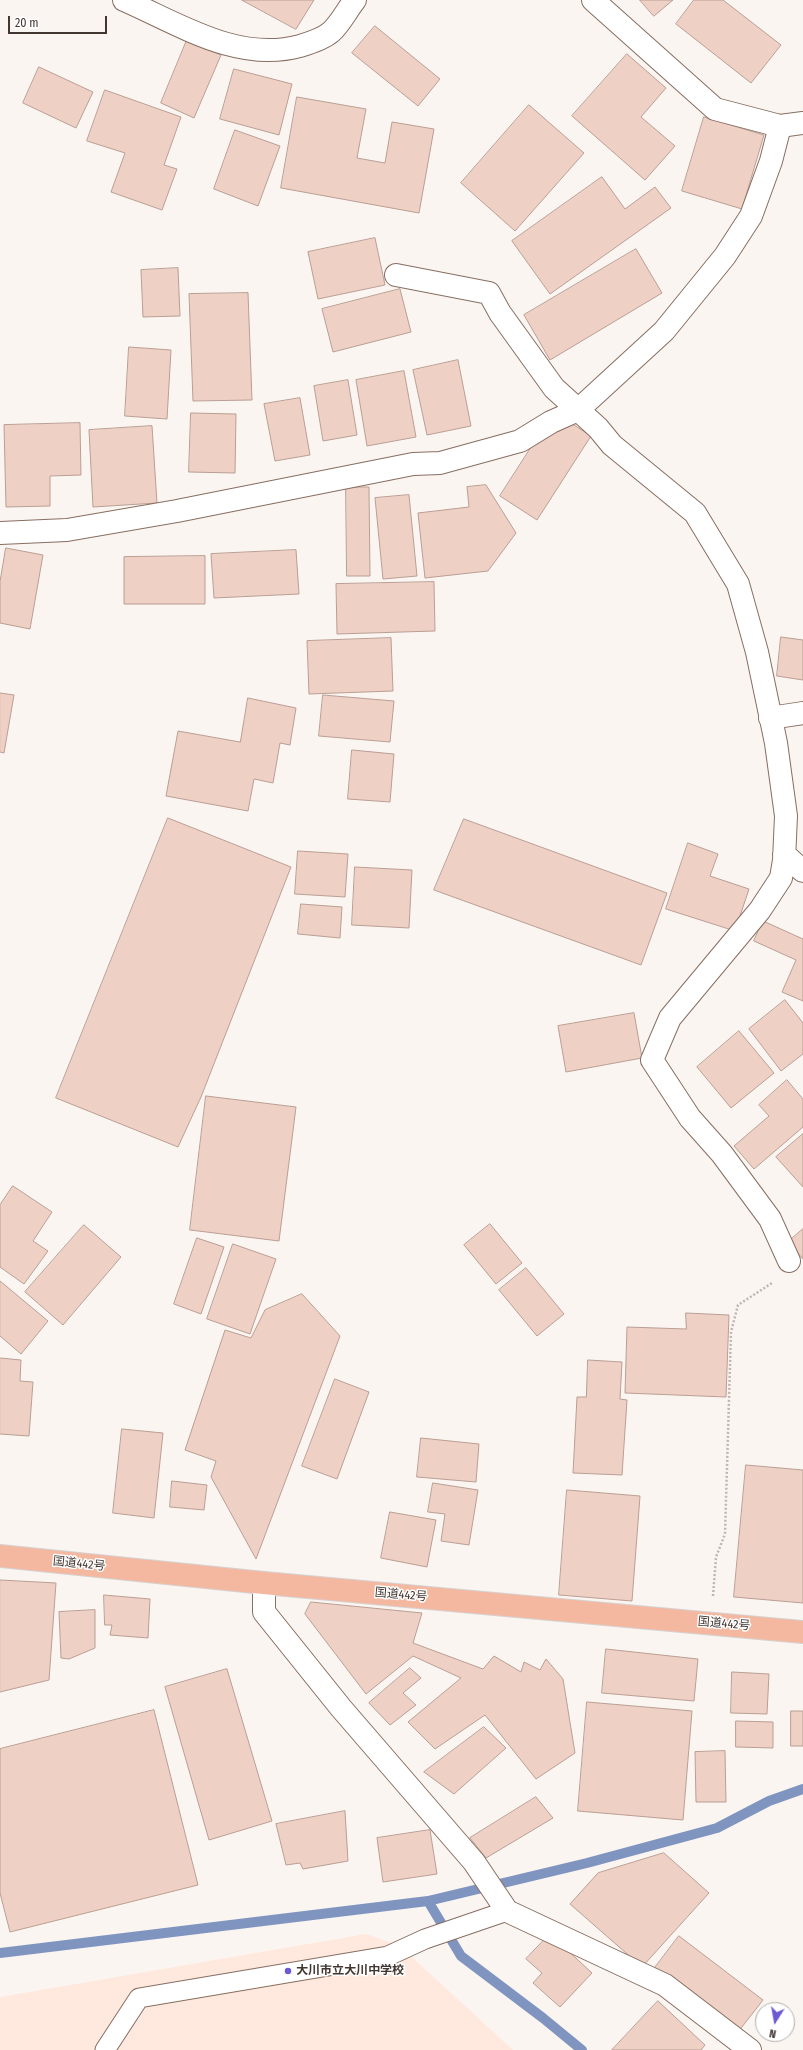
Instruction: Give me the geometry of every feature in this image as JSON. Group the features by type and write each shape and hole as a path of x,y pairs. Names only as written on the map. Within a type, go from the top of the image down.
{"highway":[{"name":"国道442号","path":"0,1556 264,1583 803,1632"}],"street":[{"path":"124,0 176,25 231,46 268,51 288,49 310,43 331,32 355,0"},
{"path":"593,0 715,109 780,126 803,123"},
{"path":"0,533 67,530 177,511 413,464 440,463 520,441 551,422 578,410 664,331 725,256 751,216 771,161 780,126"},
{"path":"396,275 489,293 500,313 554,388 598,428 612,445 695,513 738,584 757,652 770,718 786,816 781,878 760,910 670,1018 652,1060 690,1118 722,1154 770,1219 789,1260"},
{"path":"770,718 803,713"},
{"path":"784,854 803,871"},
{"path":"264,1583 264,1612 341,1708 474,1862 507,1911 665,1985 750,2050"}],"lane":[{"path":"105,2050 139,1998 388,1956 425,1939 507,1911"}],"path":[{"path":"711,1623 716,1558 725,1534 731,1332 738,1305 778,1279 789,1260"}],"shaded area":[{"name":"大川市立大川中学校","path":"366,1934 400,1946 513,2050 0,2050 0,1997"}],"building":[{"path":"242,0 314,0 296,29"},
{"path":"640,0 673,0 654,16"},
{"path":"694,0 723,0 781,45 751,83 676,24"},
{"path":"375,26 440,79 418,106 352,53"},
{"path":"187,40 221,55 194,118 161,103"},
{"path":"627,54 666,88 641,117 675,146 645,180 572,116"},
{"path":"39,67 93,92 76,128 23,103"},
{"path":"234,69 292,84 279,135 220,119"},
{"path":"105,90 181,117 164,165 177,169 162,210 111,192 125,153 87,141"},
{"path":"297,97 366,109 357,158 385,163 392,122 434,129 419,213 281,188"},
{"path":"529,105 584,153 515,231 461,183"},
{"path":"704,117 764,135 742,209 682,191"},
{"path":"235,130 280,146 258,206 214,189"},
{"path":"602,177 625,209 655,187 671,208 550,294 512,241"},
{"path":"375,238 385,285 318,299 308,252"},
{"path":"636,249 662,293 550,360 524,315"},
{"path":"178,268 180,316 143,317 141,270"},
{"path":"400,289 411,332 333,352 322,309"},
{"path":"248,293 252,400 193,401 189,294"},
{"path":"129,347 171,350 167,419 125,416"},
{"path":"458,360 471,426 427,435 413,370"},
{"path":"404,371 416,437 367,446 356,380"},
{"path":"348,380 357,435 323,441 314,386"},
{"path":"300,398 310,455 275,461 264,404"},
{"path":"554,412 591,436 537,520 500,496"},
{"path":"191,413 236,414 235,473 189,472"},
{"path":"80,423 81,475 50,476 50,506 6,507 4,425"},
{"path":"152,426 157,503 93,507 89,430"},
{"path":"486,485 516,533 488,571 425,578 418,513 469,507 467,487"},
{"path":"346,487 369,487 370,576 347,576"},
{"path":"409,495 417,576 383,579 375,498"},
{"path":"6,548 43,555 30,629 0,623 0,582"},
{"path":"296,550 299,594 214,598 211,554"},
{"path":"205,556 205,604 124,604 124,557"},
{"path":"434,582 435,631 337,634 336,584"},
{"path":"781,637 803,640 803,680 777,676"},
{"path":"391,638 393,691 309,694 307,641"},
{"path":"0,693 14,695 4,753 0,752"},
{"path":"323,695 394,701 390,742 319,736"},
{"path":"248,698 296,708 290,745 280,743 273,783 254,779 248,811 166,796 178,731 240,742"},
{"path":"352,750 394,754 390,802 348,799"},
{"path":"168,818 291,867 201,1097 178,1147 56,1098"},
{"path":"464,819 667,893 641,965 434,890"},
{"path":"688,843 718,854 710,876 749,889 735,931 666,909"},
{"path":"298,851 348,854 345,897 295,894"},
{"path":"355,867 412,870 409,928 352,925"},
{"path":"301,904 342,907 340,938 298,934"},
{"path":"763,921 803,939 803,1001 782,992 796,960 754,941"},
{"path":"785,1000 803,1023 803,1054 781,1071 749,1029"},
{"path":"634,1013 642,1058 566,1072 558,1026"},
{"path":"739,1031 774,1073 731,1108 697,1067"},
{"path":"787,1080 803,1099 803,1127 754,1169 734,1146 769,1116 759,1105"},
{"path":"206,1096 296,1107 279,1241 190,1230"},
{"path":"803,1134 803,1187 776,1157"},
{"path":"13,1186 52,1212 33,1241 48,1251 24,1284 0,1267 0,1205"},
{"path":"490,1224 522,1263 496,1284 464,1245"},
{"path":"84,1225 121,1257 63,1325 25,1292"},
{"path":"803,1229 803,1259 788,1242"},
{"path":"197,1238 224,1247 201,1314 174,1304"},
{"path":"233,1244 276,1259 250,1334 207,1319"},
{"path":"526,1268 564,1314 537,1336 499,1290"},
{"path":"0,1281 48,1321 21,1354 0,1336"},
{"path":"302,1294 340,1336 256,1559 211,1477 216,1461 185,1450 225,1330 251,1338 265,1310"},
{"path":"686,1313 729,1315 726,1397 625,1393 627,1327 686,1329"},
{"path":"0,1358 21,1360 20,1381 33,1382 29,1436 0,1434"},
{"path":"588,1360 622,1362 620,1399 627,1400 622,1475 573,1473 577,1397 586,1397"},
{"path":"335,1379 369,1392 337,1479 302,1466"},
{"path":"122,1429 163,1433 154,1518 113,1513"},
{"path":"421,1438 479,1444 476,1482 417,1477"},
{"path":"746,1465 803,1470 803,1603 734,1597"},
{"path":"172,1481 207,1485 204,1510 170,1507"},
{"path":"433,1483 478,1490 469,1545 441,1541 445,1514 428,1512"},
{"path":"567,1490 640,1496 632,1601 559,1595"},
{"path":"390,1512 436,1520 427,1567 381,1558"},
{"path":"0,1580 56,1583 49,1680 0,1692"},
{"path":"104,1595 150,1599 148,1638 110,1635 112,1625 105,1625"},
{"path":"311,1602 422,1613 413,1643 483,1669 494,1656 521,1672 524,1662 540,1670 546,1659 563,1679 575,1753 536,1779 485,1715 435,1749 408,1722 461,1678 413,1656 366,1694 305,1614"},
{"path":"95,1610 95,1648 69,1659 61,1658 59,1612"},
{"path":"606,1649 698,1659 694,1701 602,1693"},
{"path":"410,1668 421,1678 403,1693 416,1705 390,1725 369,1703"},
{"path":"227,1669 272,1821 209,1840 165,1687"},
{"path":"732,1672 769,1674 767,1714 731,1713"},
{"path":"587,1702 692,1711 683,1820 578,1811"},
{"path":"154,1710 198,1885 10,1932 0,1893 0,1749"},
{"path":"791,1711 803,1711 803,1746 791,1746"},
{"path":"736,1721 773,1722 773,1748 736,1747"},
{"path":"484,1727 506,1748 454,1794 424,1772"},
{"path":"725,1751 726,1802 696,1802 695,1752"},
{"path":"536,1797 553,1818 486,1858 470,1838"},
{"path":"345,1811 348,1861 303,1869 300,1863 286,1865 276,1824"},
{"path":"430,1830 437,1874 383,1882 377,1838"},
{"path":"664,1853 709,1893 642,1967 570,1904 598,1873"},
{"path":"550,1934 592,1973 560,2007 533,1983 542,1973 526,1959"},
{"path":"679,1936 763,2000 761,2002 755,2002 755,2010 738,2032 654,1969"},
{"path":"658,2001 705,2045 701,2050 612,2050"}],"waterway":[{"path":"0,1953 428,1901 587,1863 717,1828 769,1801 803,1789"},
{"path":"428,1901 461,1956 543,2018 582,2050"}],"place":[{"name":"大川市立大川中学校","path":"288,1971"}]}
